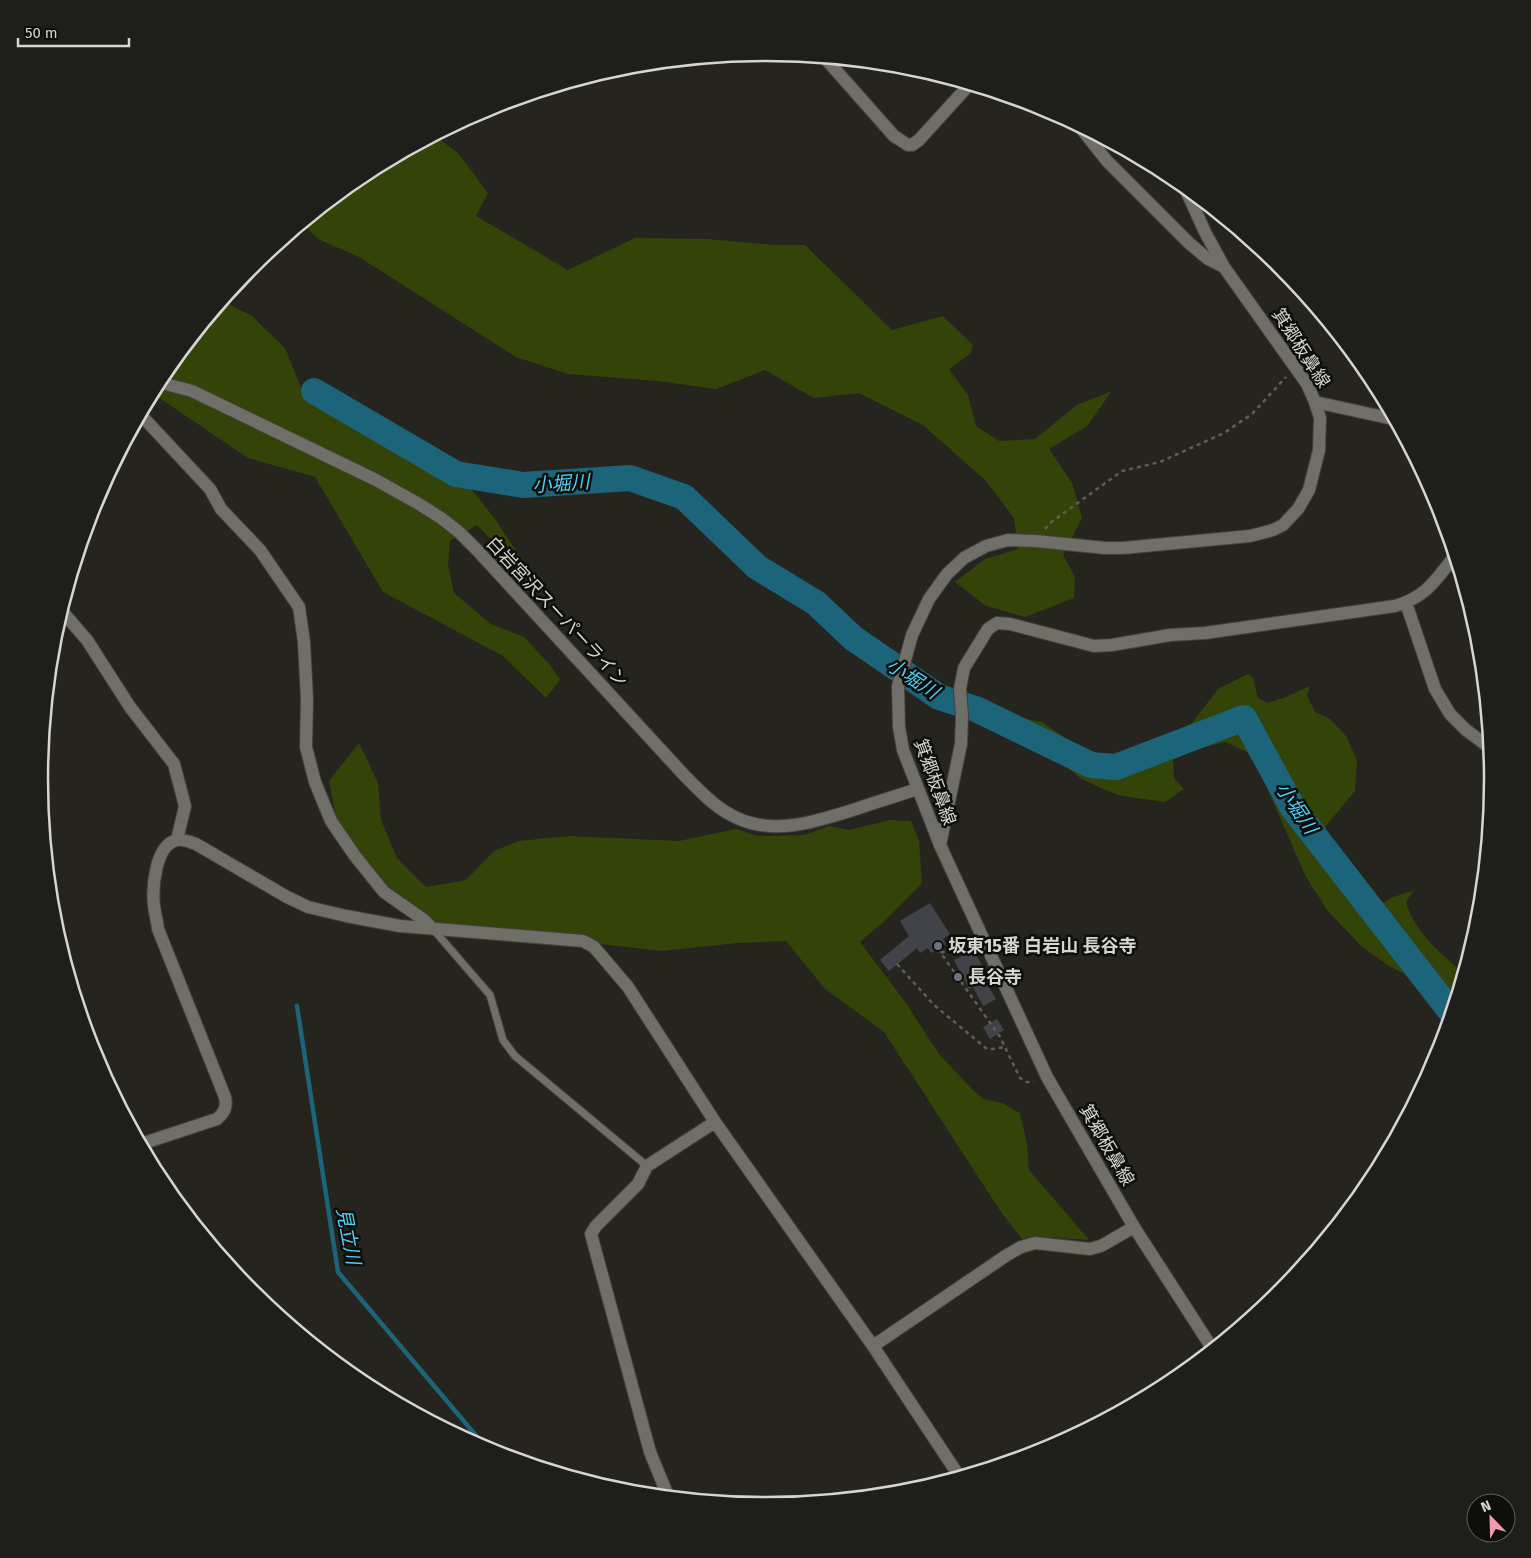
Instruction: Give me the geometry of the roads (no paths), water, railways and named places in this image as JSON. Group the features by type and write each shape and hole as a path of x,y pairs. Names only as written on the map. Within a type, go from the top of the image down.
{"street":[{"path":"831,65 894,136 908,145 912,145 919,140 965,89"},
{"path":"1089,138 1107,161 1189,243 1208,259 1224,267"},
{"name":"箕郷板鼻線","path":"1191,200 1224,267 1295,366 1307,384 1315,402 1320,418 1319,450 1308,490 1292,517 1283,525 1273,530 1250,536 1123,548 1008,540 986,546 964,558 947,574 929,599 912,634 898,686 899,727 903,750 917,789 940,845 1048,1077 1134,1227 1209,1344"},
{"name":"白岩宮沢スーパーライン","path":"166,384 192,391 376,480 441,518 477,550 684,775 718,807 736,818 755,825 810,824 917,789"},
{"path":"1315,402 1385,417"},
{"path":"145,419 210,489 221,509 260,550 299,607 304,642 307,698 306,747 315,782 331,821 355,856 384,892 424,920 433,929"},
{"path":"940,845 961,744 962,716 960,689 964,668 988,629 997,624 1010,624 1094,646 1112,645 1170,635 1205,634 1406,603 1423,594 1450,563"},
{"path":"1406,603 1436,690 1450,714 1466,730 1482,742"},
{"path":"66,616 87,640 130,706 174,764 185,806 177,840"},
{"path":"147,1142 217,1120 224,1113 226,1105 225,1097 158,929 154,905 154,883 157,867 163,852 170,844 177,840 196,844 287,897 308,907 400,926 583,941 594,947 628,987 715,1122 873,1346 956,1471"},
{"path":"666,1490 650,1452 591,1234 596,1226 638,1184 647,1166 715,1122"},
{"path":"873,1346 1021,1247 1035,1242 1090,1249 1101,1246 1134,1227"}],"lane":[{"path":"433,929 490,994 503,1040 515,1056 647,1166"}],"waterway":[{"name":"小堀川","path":"314,391 456,474 523,485 630,478 684,497 757,567 816,603 853,638 939,697 976,709 1091,765 1116,767 1244,718 1293,808 1446,1006"},
{"name":"見立川","path":"297,1006 338,1272 476,1435"}],"place":[{"name":"坂東15番 白岩山 長谷寺","path":"938,946"},
{"name":"長谷寺","path":"958,977"}]}
